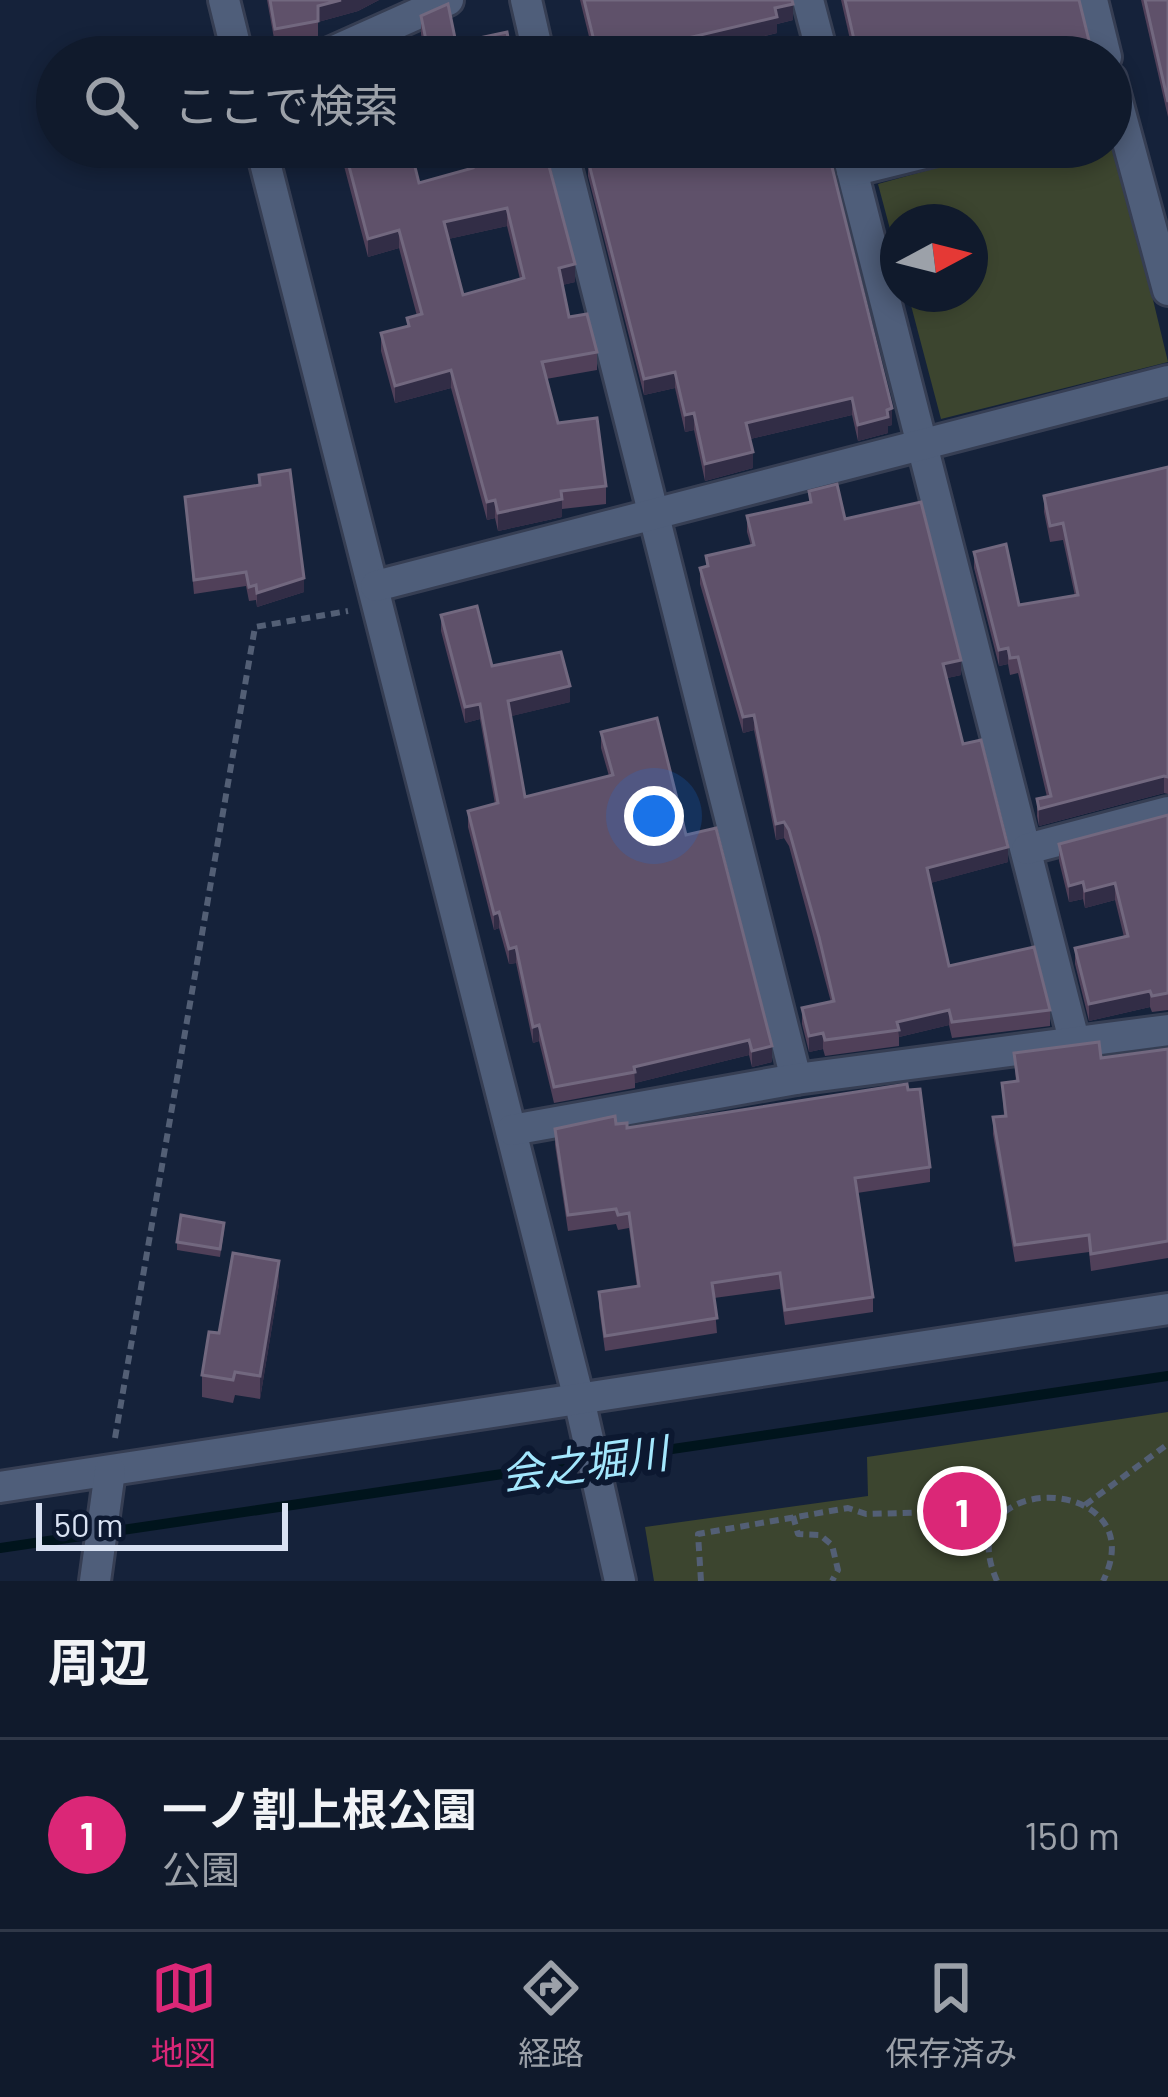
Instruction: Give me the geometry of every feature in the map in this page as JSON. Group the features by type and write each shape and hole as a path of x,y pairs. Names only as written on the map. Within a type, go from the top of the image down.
{"street":[{"path":"224,0 233,36"},
{"path":"368,36 448,0"},
{"path":"526,0 534,36"},
{"path":"808,0 817,36"},
{"path":"1092,0 1101,36"},
{"path":"1132,153 1161,238 1168,290"},
{"path":"267,168 512,1130 620,1581"},
{"path":"566,168 650,517 796,1079"},
{"path":"851,168 1076,1043"},
{"path":"378,595 650,517 1168,381"},
{"path":"1027,850 1168,812"},
{"path":"512,1130 796,1079 1168,1030"},
{"path":"0,1487 1168,1310"},
{"path":"88,1580 104,1520 110,1471"}],"path":[{"path":"110,1471 255,627 378,595"},
{"path":"1085,1505 1168,1444"},
{"path":"701,1581 698,1534 848,1508 866,1514 1007,1510 1046,1493 1085,1505 1107,1535 1110,1554 1103,1581"},
{"path":"997,1581 989,1547 1007,1510"},
{"path":"793,1516 798,1534 820,1535 832,1545 838,1570 832,1581"}],"green space":[{"path":"936,168 1121,168 1168,362 941,419 913,312 988,312 988,204 883,204 878,184"},
{"path":"1168,1412 1168,1581 654,1581 645,1527 868,1496 867,1457"}],"building":[{"path":"270,0 341,0 318,6 318,21 275,29"},
{"path":"584,0 792,0 793,4 775,8 777,17 696,36 593,36"},
{"path":"845,0 1079,0 1088,36 853,36"},
{"path":"1145,0 1168,0 1168,102"},
{"path":"448,4 455,36 425,36 421,16"},
{"path":"349,168 415,168 419,183 473,168 550,168 575,264 559,268 569,317 587,314 597,352 542,362 558,423 597,418 606,486 561,491 562,499 498,513 495,500 487,502 451,370 395,386 381,333 409,326 407,318 422,314 399,230 368,239","holes":["507,208 524,278 463,295 444,222"]},
{"path":"590,168 832,168 892,408 887,410 888,417 858,425 852,398 746,423 753,452 705,464 694,413 685,415 675,372 644,379"},
{"path":"1168,467 1168,777 1039,809 1037,799 1051,796 1018,657 1010,658 1008,648 999,650 974,552 1006,544 1019,605 1078,595 1063,523 1050,526 1044,496"},
{"path":"290,470 304,578 257,593 256,585 249,587 246,572 194,580 185,497 260,485 259,475"},
{"path":"837,484 845,519 921,502 961,660 943,664 963,744 981,740 1008,847 927,868 949,966 1034,947 1050,1010 952,1022 949,1010 897,1022 899,1030 825,1040 823,1033 809,1036 802,1008 834,1001 789,830 784,822 776,824 754,715 743,717 700,568 708,566 706,556 754,545 747,516 811,502 809,491"},
{"path":"477,606 492,666 561,652 570,686 508,701 525,797 613,775 601,732 657,718 686,835 716,828 772,1046 752,1051 749,1040 634,1067 635,1072 554,1087 539,1025 533,1027 516,947 509,949 499,912 494,914 468,811 498,803 480,704 465,707 441,615"},
{"path":"1168,815 1168,993 1152,996 1150,991 1089,1004 1075,948 1128,936 1115,883 1085,891 1083,882 1069,886 1059,844"},
{"path":"1099,1042 1101,1058 1168,1049 1168,1241 1091,1254 1089,1235 1015,1245 993,1117 1006,1116 1002,1083 1018,1081 1014,1053"},
{"path":"907,1084 908,1090 920,1089 930,1167 855,1178 873,1297 785,1310 780,1273 712,1283 717,1318 605,1336 599,1292 639,1286 629,1213 618,1215 616,1209 568,1215 555,1129 615,1116 616,1124 627,1123 627,1128"},
{"path":"181,1215 224,1223 220,1249 177,1242"},
{"path":"233,1253 279,1261 260,1376 235,1372 233,1380 202,1375 209,1332 219,1333"}],"waterway":[{"name":"会之堀川","path":"0,1548 1168,1376"}],"place":[{"name":"一ノ割上根公園","path":"962,1511"}]}
